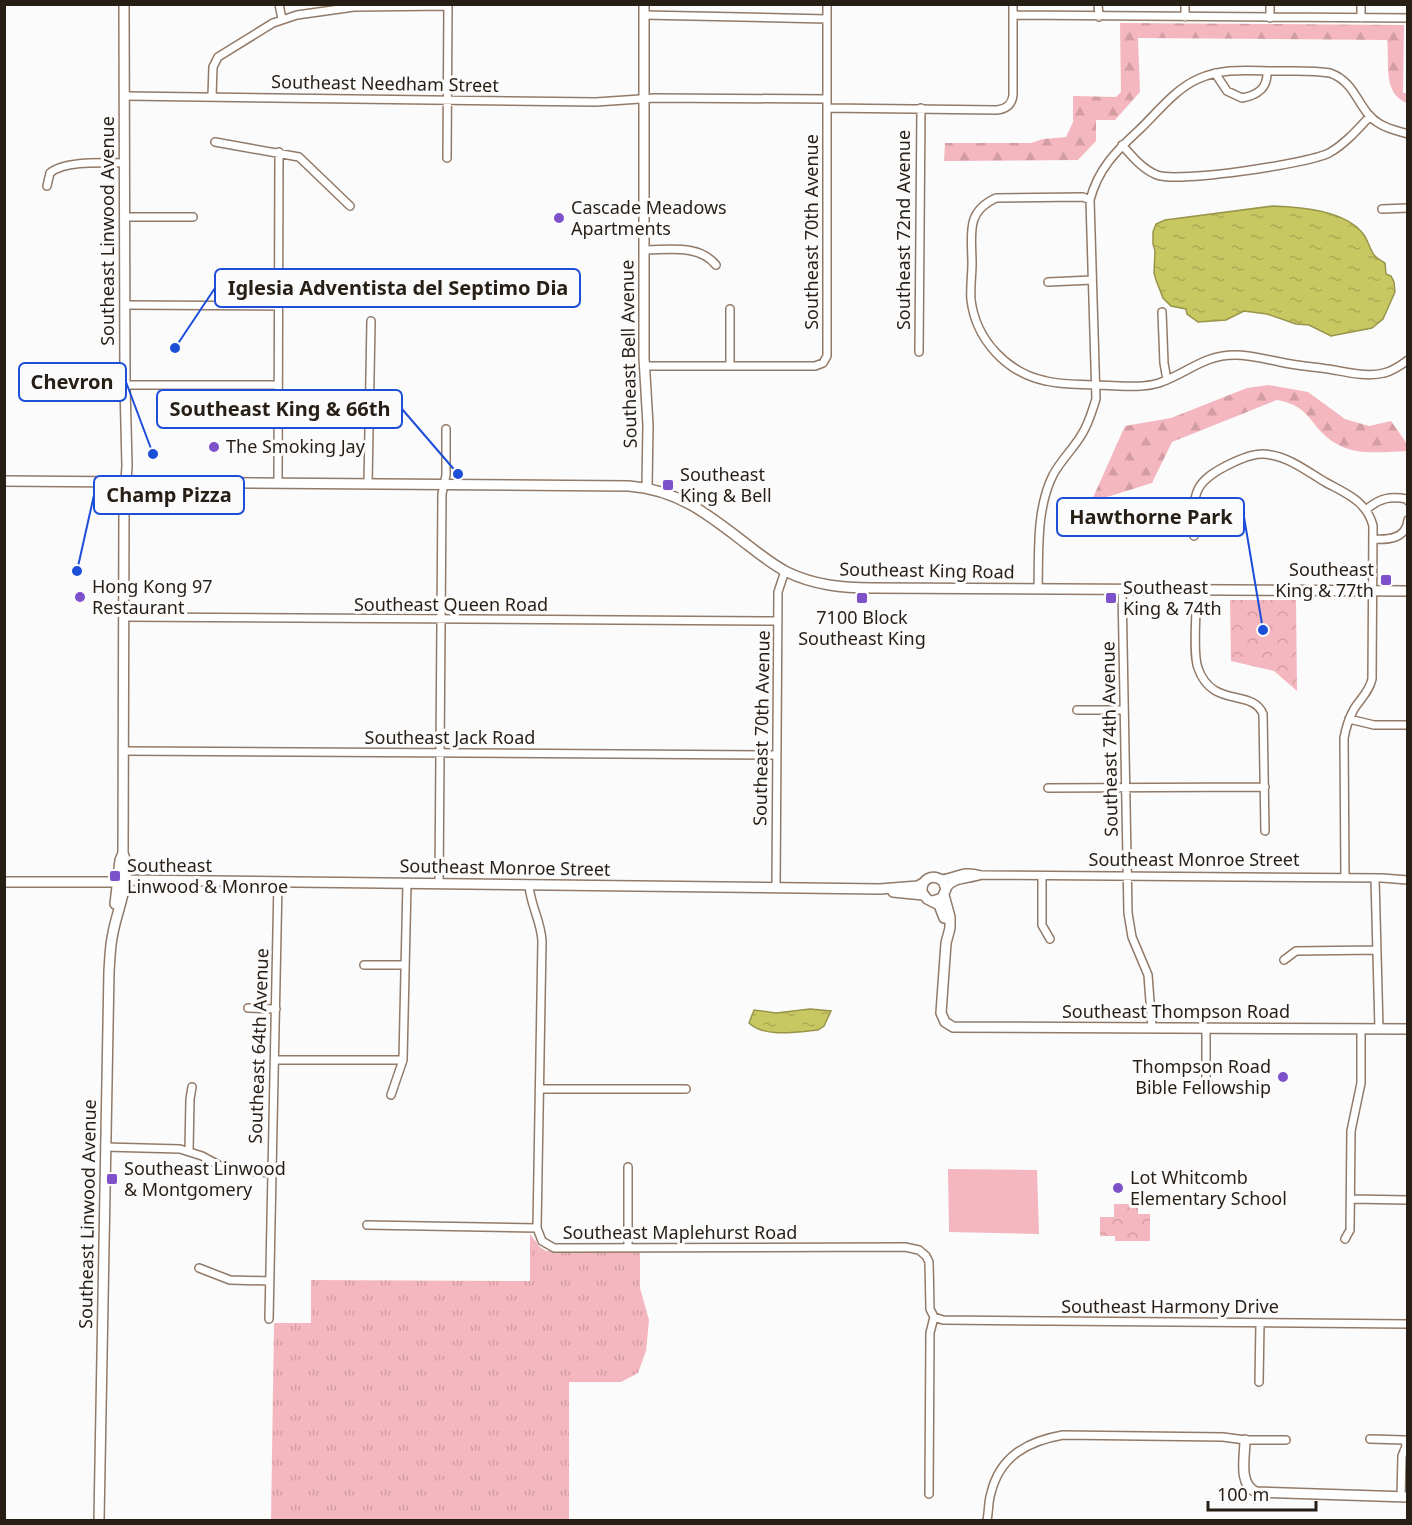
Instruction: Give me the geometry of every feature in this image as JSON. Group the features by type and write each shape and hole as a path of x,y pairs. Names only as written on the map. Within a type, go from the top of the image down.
{"main road":[{"name":"Southeast Linwood Avenue","path":"99,1521 110,948 120,905 121,881 126,860 123,854 126,482 124,4"},
{"name":"Southeast Bell Avenue","path":"644,4 645,366 648,425 646,487"},
{"name":"Southeast King Road","path":"4,481 646,487 670,494 697,507 785,571 810,581 850,588 1407,591"},
{"path":"931,877 945,883 950,917 950,934 946,943 943,914 939,905 927,899 921,889 923,883 931,877"},
{"name":"Southeast Monroe Street","path":"4,882 407,883 885,889 923,895"},
{"name":"Southeast Monroe Street","path":"885,889 894,886 918,886 923,883"},
{"path":"933,901 939,900 945,892"},
{"name":"Southeast Thompson Road","path":"946,943 942,1016 945,1022 960,1028 1407,1029"},
{"path":"1245,1440 1245,1482 1249,1489 1256,1492 1404,1497"}],"street":[{"path":"279,4 282,19"},
{"name":"Southeast 70th Avenue","path":"730,365 815,366 823,363 827,356 827,4"},
{"path":"827,108 997,110 1009,106 1013,95 1014,4"},
{"path":"1098,4 1099,16"},
{"path":"1185,4 1185,17"},
{"path":"1270,4 1270,18"},
{"path":"1360,4 1361,18"},
{"path":"212,96 213,67 218,57 282,19 354,7 448,5 447,158"},
{"path":"644,15 827,19"},
{"path":"1014,15 1407,18"},
{"path":"1038,589 1044,499 1054,472 1082,435 1096,399 1090,200 1097,176 1104,165 1183,88 1197,79 1215,73 1249,69 1323,72 1335,75 1349,85 1378,124 1407,134"},
{"path":"1215,73 1227,91 1242,98 1252,96 1266,85 1267,71"},
{"name":"Southeast Needham Street","path":"125,96 597,102 655,98 827,99"},
{"name":"Southeast 72nd Avenue","path":"919,352 921,108"},
{"path":"1122,145 1145,169 1158,176 1172,178 1222,173 1315,158 1339,146 1370,116"},
{"path":"215,142 299,157 350,206"},
{"path":"278,483 279,152"},
{"path":"47,186 50,173 60,168 92,163 125,163"},
{"path":"1090,200 1083,197 996,198 985,203 973,218 971,300 976,321 982,336 1010,366 1030,376 1060,384 1145,385 1158,384 1202,361 1220,356 1236,355 1369,374 1385,373 1398,368 1407,360"},
{"path":"1382,209 1407,207"},
{"path":"125,217 193,218"},
{"path":"644,250 694,251 709,257 716,265"},
{"path":"1048,282 1092,280"},
{"path":"125,305 279,306"},
{"path":"645,366 730,365 730,309"},
{"path":"1162,312 1167,380"},
{"path":"368,484 371,321"},
{"path":"125,385 278,386"},
{"path":"439,884 442,494 446,475 446,429"},
{"path":"1194,537 1194,506 1199,485 1213,472 1245,457 1260,454 1285,459 1360,502 1367,509 1373,526 1372,679 1368,693 1356,706 1349,719 1344,744 1345,877"},
{"path":"1367,509 1384,498 1396,497 1407,501"},
{"path":"1373,539 1386,540 1402,534 1407,520"},
{"name":"Southeast 70th Avenue","path":"776,888 778,621 779,586 785,571"},
{"name":"Southeast 74th Avenue","path":"1122,589 1130,930 1148,975 1152,1028"},
{"path":"1196,607 1197,667 1209,688 1255,703 1263,714 1265,831"},
{"name":"Southeast Queen Road","path":"124,617 778,621"},
{"path":"1077,710 1124,710"},
{"path":"1349,719 1374,725 1407,725"},
{"name":"Southeast Jack Road","path":"124,751 776,755"},
{"path":"1048,788 1264,787"},
{"name":"Southeast Monroe Street","path":"940,879 965,872 981,875 1042,876 1407,879"},
{"name":"Southeast Monroe Street","path":"945,892 949,884 955,881 972,879 981,875"},
{"path":"1042,876 1042,925 1050,939"},
{"path":"1375,878 1379,1029"},
{"name":"Southeast 64th Avenue","path":"269,1319 278,882"},
{"path":"391,1095 403,1060 407,883"},
{"name":"Southeast Maplehurst Road","path":"529,885 542,941 537,1228 542,1241 554,1248 910,1248 919,1250 926,1256 930,1270 930,1312 934,1317"},
{"path":"1284,960 1296,951 1377,950"},
{"path":"364,965 404,965"},
{"path":"248,1008 276,1009"},
{"path":"1206,1028 1206,1078 1211,1091"},
{"path":"1345,1239 1350,1230 1351,1131 1361,1083 1361,1029"},
{"path":"275,1060 403,1060"},
{"path":"189,1151 192,1087"},
{"path":"540,1089 686,1089"},
{"path":"105,1147 189,1151 235,1172 271,1173"},
{"path":"628,1167 628,1247"},
{"path":"1350,1199 1407,1200"},
{"path":"367,1225 537,1228"},
{"path":"199,1268 230,1280 269,1281"},
{"path":"929,1494 930,1333 934,1317"},
{"name":"Southeast Harmony Drive","path":"934,1317 944,1320 1407,1324"},
{"path":"1259,1382 1260,1323"},
{"path":"987,1521 990,1496 1002,1469 1013,1455 1041,1439 1063,1435 1286,1440"},
{"path":"1370,1439 1405,1440 1406,1446 1402,1456 1404,1497"}],"green space":[{"path":"1120,23 1404,25 1403,93 1407,93 1407,103 1399,98 1390,85 1387,40 1138,38 1140,92 1115,120 1096,120 1096,141 1078,160 944,161 945,143 1031,143 1043,139 1066,137 1073,122 1073,96 1116,97 1121,92"},
{"path":"1269,385 1308,392 1345,419 1369,426 1391,421 1407,444 1407,451 1361,452 1343,447 1326,437 1297,407 1277,400 1172,442 1152,483 1091,502 1125,426 1171,418 1247,388"},
{"path":"1230,600 1296,600 1297,691 1274,671 1231,661"},
{"path":"948,1169 1037,1170 1039,1234 949,1232"},
{"path":"1114,1204 1138,1204 1138,1214 1150,1214 1150,1241 1115,1241 1115,1236 1100,1236 1100,1217 1114,1217"},
{"path":"530,1234 546,1251 640,1252 640,1288 649,1320 646,1351 638,1373 621,1382 569,1382 569,1520 271,1520 274,1323 311,1323 311,1280 530,1281"}],"water":[{"path":"1273,206 1296,207 1334,215 1346,220 1364,235 1374,255 1385,263 1386,274 1391,276 1394,282 1395,292 1383,319 1372,328 1331,336 1309,325 1296,324 1267,314 1244,311 1226,320 1198,322 1187,314 1186,309 1171,306 1163,298 1154,273 1153,232 1156,224 1165,220"},
{"path":"810,1009 831,1011 824,1026 818,1030 791,1033 772,1032 755,1028 749,1023 754,1010 776,1013"}],"place":[{"name":"Cascade Meadows Apartments","path":"559,218"},
{"name":"Iglesia Adventista del Septimo Dia","path":"175,348"},
{"name":"The Smoking Jay","path":"214,447"},
{"name":"Chevron","path":"153,454"},
{"name":"Southeast King & 66th","path":"458,474"},
{"name":"Southeast King & Bell","path":"668,485"},
{"name":"Champ Pizza","path":"77,571"},
{"name":"Southeast King & 77th","path":"1386,580"},
{"name":"Hong Kong 97 Restaurant","path":"80,597"},
{"name":"7100 Block Southeast King","path":"862,598"},
{"name":"Southeast King & 74th","path":"1111,598"},
{"name":"Hawthorne Park","path":"1263,630"},
{"name":"Southeast Linwood & Monroe","path":"115,876"},
{"name":"Thompson Road Bible Fellowship","path":"1283,1077"},
{"name":"Southeast Linwood & Montgomery","path":"112,1179"},
{"name":"Lot Whitcomb Elementary School","path":"1118,1188"}]}
